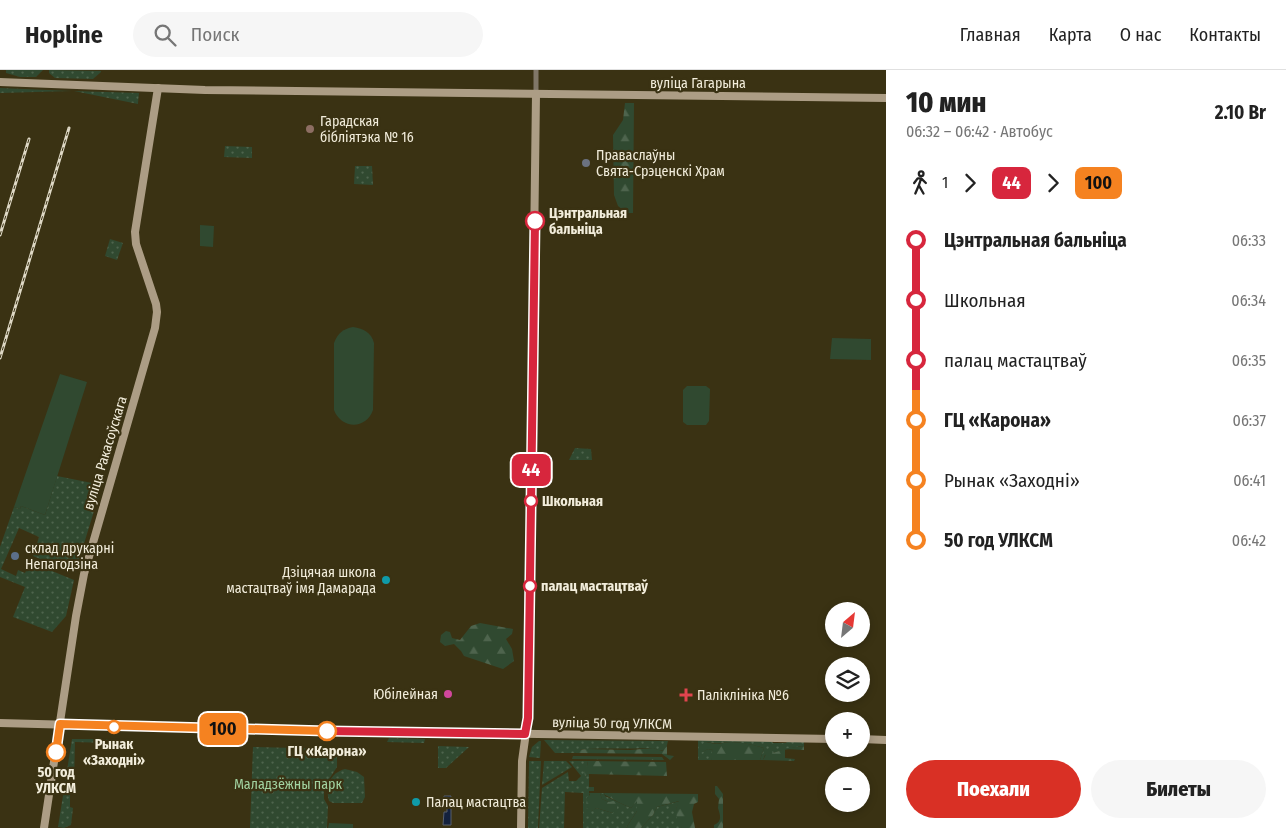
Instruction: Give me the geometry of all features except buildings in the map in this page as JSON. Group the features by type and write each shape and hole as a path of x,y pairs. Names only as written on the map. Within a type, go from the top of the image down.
{"main road":[{"name":"вуліца Гагарына","path":"0,82 205,90 886,98"},
{"name":"вуліца Ракасоўскага","path":"44,828 84,574 155,328 156,304 136,244 135,232 158,88"},
{"path":"521,828 522,760 528,718 536,94"},
{"name":"вуліца 50 год УЛКСМ","path":"0,723 825,739"},
{"path":"870,739 886,740"}],"street":[{"path":"536,70 536,94"}],"green space":[{"path":"6,70 43,70 36,77 20,77 6,73"},
{"path":"49,70 101,72 93,79 55,78 49,73"},
{"path":"0,88 72,91 0,93"},
{"path":"74,91 139,93 138,104"},
{"path":"625,103 634,103 633,213 627,213 618,206 614,195 613,135 623,120"},
{"path":"225,146 252,147 252,158 224,157"},
{"path":"355,166 372,166 373,185 354,184"},
{"path":"200,225 214,226 213,247 200,246"},
{"path":"110,239 123,243 117,260 105,256"},
{"path":"353,327 366,332 371,336 374,343 373,410 370,417 365,421 354,425 342,421 334,410 334,343 341,332"},
{"path":"832,338 871,339 871,360 830,359"},
{"path":"60,374 87,382 45,515 21,506 20,509 14,507"},
{"path":"687,386 706,386 710,389 709,421 706,425 687,425 683,422 683,390"},
{"path":"575,448 591,449 592,460 569,460"},
{"path":"57,476 102,485 75,573 33,556 39,537 19,528 1,569 16,576 18,570 25,573 30,562 74,580 66,616 52,632 13,617 25,587 0,577 0,547 14,507 20,509 21,506 45,515"},
{"path":"480,623 513,629 512,634 506,639 512,649 514,661 503,669 464,656 454,644 445,646 440,642 441,635 446,631 450,632 452,638 460,640 471,626"},
{"path":"698,737 769,738 773,743 786,743 790,738 804,739 804,746 765,755 763,760 760,760 764,748 731,742 706,742 702,752 708,749 713,750 712,760 698,760"},
{"path":"389,738 425,739 424,743 387,742"},
{"path":"72,739 108,739 108,743 75,742 74,785 70,785 70,807 73,808 71,825 64,828 58,827"},
{"path":"544,740 668,741 666,748 662,750 652,748 581,749 575,753 555,753"},
{"path":"541,741 540,758 529,757 532,747"},
{"path":"706,742 716,744 731,742 764,748 760,760 712,760 710,757 713,750 708,749 701,753 701,745"},
{"path":"438,746 469,747 446,768 438,768"},
{"path":"667,746 667,755 674,756 670,760 662,754 575,753 577,750 587,749 630,750 653,748 662,751"},
{"path":"804,746 804,750 785,749 788,748"},
{"name":"Маладзёжны парк","path":"253,747 337,749 337,767 324,787 324,799 328,806 327,828 250,828"},
{"path":"769,748 773,753 785,749 785,758 795,759 794,761 763,760"},
{"path":"573,756 662,757 664,760 572,759"},
{"path":"529,761 541,761 538,828 528,828"},
{"path":"544,761 566,761 572,767 542,785"},
{"path":"569,761 588,761 585,776 589,774 589,787 594,787 594,791 589,791 592,811 596,808 613,813 609,802 602,799 600,793 604,793 605,796 631,808 637,800 637,811 626,828 583,828 583,793 565,792 564,828 539,828 542,788 568,772 569,781 576,781 581,776"},
{"path":"588,761 666,762 667,776 589,774 585,776 584,770"},
{"path":"345,769 357,772 364,777 365,797 362,803 333,803 329,801 328,785 332,777"},
{"path":"715,786 723,794 723,828 714,828 714,825 719,822 720,818 719,799 715,794"},
{"path":"589,793 600,793 602,799 609,802 614,801 617,803 617,809 613,813 596,808 593,811 586,808"},
{"path":"604,793 698,794 698,802 694,804 692,812 695,828 682,828 677,821 676,808 679,801 657,807 653,815 641,828 626,828 637,811 637,801 631,808"},
{"path":"680,801 676,808 682,828 641,828 653,815 657,807"},
{"path":"329,823 353,824 353,828 328,828"}],"water":[{"path":"444,796 451,796 451,825 443,825 444,812 447,812 447,806 443,805"}],"railway":[{"path":"0,358 69,128"},
{"path":"0,235 29,139"}],"bus line":[{"name":"44","path":"327,731 525,734 528,718 535,221"},
{"name":"100","path":"56,752 60,724 114,727 327,731"}],"place":[{"name":"Гарадская бібліятэка № 16","path":"310,129"},
{"name":"Праваслаўны Свята-Срэценскі Храм","path":"586,163"},
{"name":"Цэнтральная бальніца","path":"535,221"},
{"name":"Школьная","path":"531,501"},
{"name":"склад друкарні Непагодзіна","path":"15,556"},
{"name":"Дзіцячая школа мастацтваў імя Дамарада","path":"386,580"},
{"name":"палац мастацтваў","path":"530,586"},
{"name":"Юбілейная","path":"448,694"},
{"name":"Паліклініка №6","path":"686,695"},
{"name":"Рынак «Заходні»","path":"114,727"},
{"name":"ГЦ «Карона»","path":"327,731"},
{"name":"50 год УЛКСМ","path":"56,752"},
{"name":"Палац мастацтва","path":"416,802"}]}
